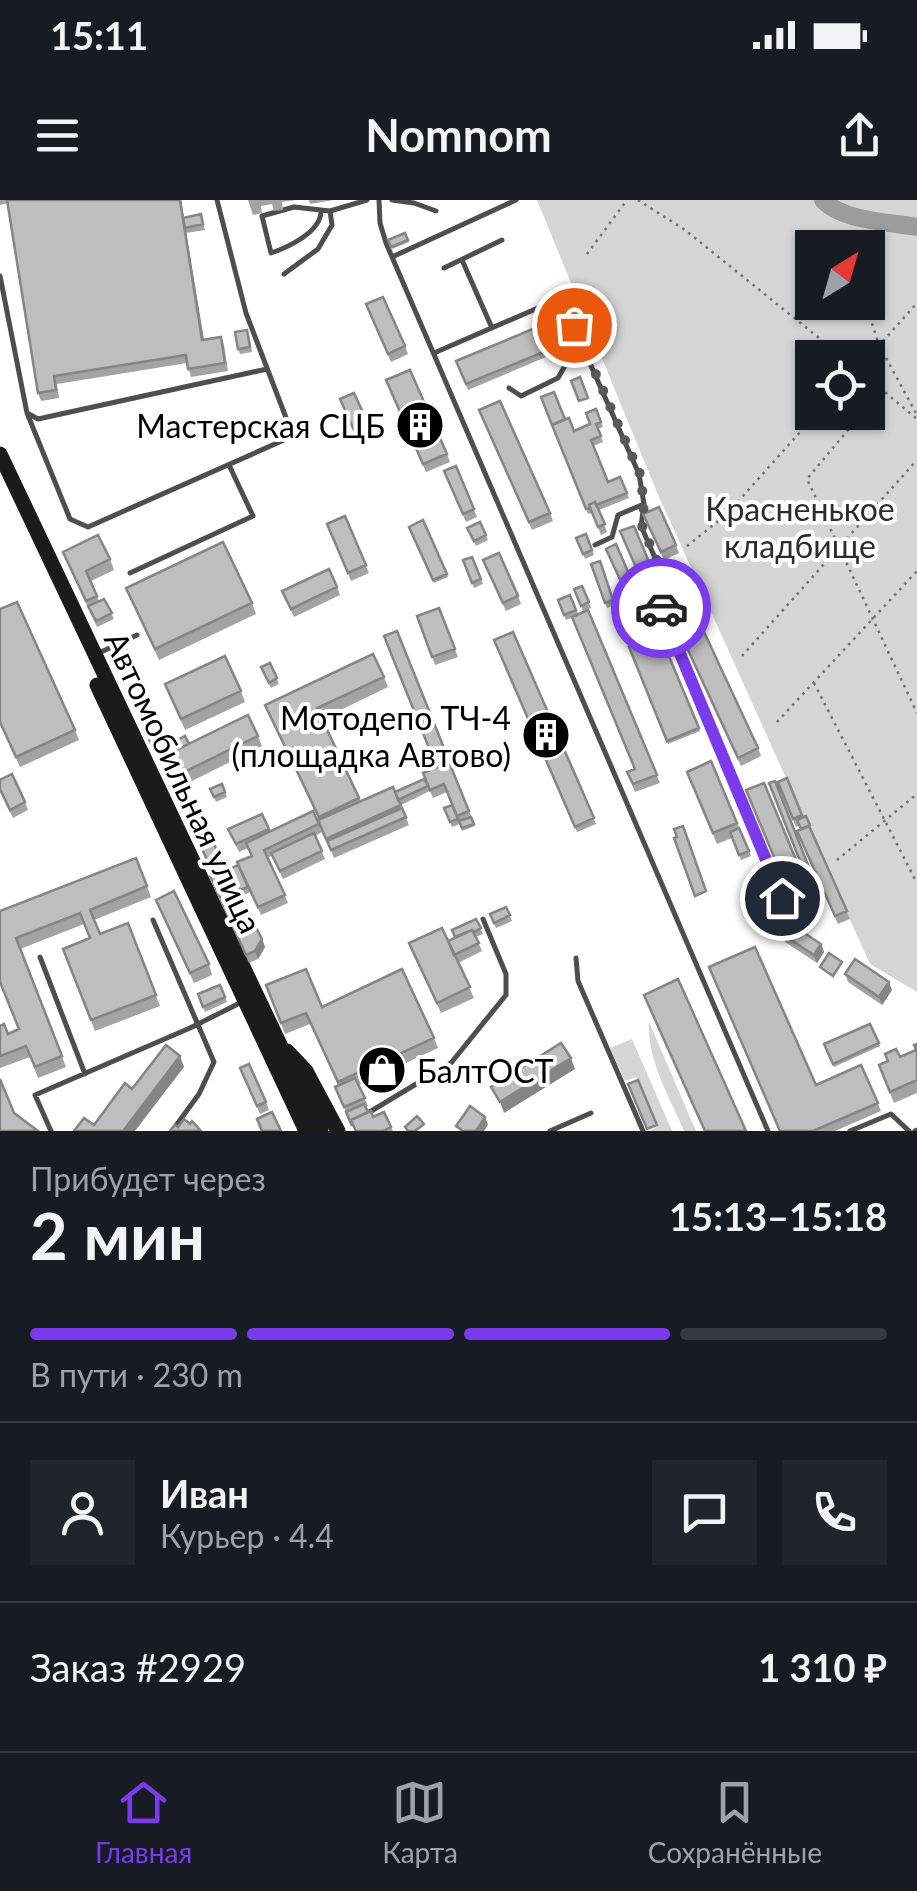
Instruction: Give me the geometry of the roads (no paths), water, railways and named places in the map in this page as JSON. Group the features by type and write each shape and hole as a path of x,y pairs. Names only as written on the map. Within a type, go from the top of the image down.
{"main road":[{"name":"Автомобильная улица","path":"0,454 275,1038 334,1129"},
{"name":"Автомобильная улица","path":"0,477 306,1131"}],"lane":[{"path":"0,276 27,413 70,518 88,528 293,436 246,312 216,200"},
{"path":"321,212 320,222 314,228 270,253 262,216 294,207 330,211 367,200"},
{"path":"379,200 380,223 392,257 768,1131"},
{"path":"392,200 436,211"},
{"path":"392,257 516,200"},
{"path":"284,274 318,249 332,225 330,211"},
{"path":"444,268 502,240"},
{"path":"462,260 492,328"},
{"path":"434,354 561,298 640,474 642,526 667,585 660,605 782,898"},
{"path":"509,388 521,396 558,378 567,362 586,352"},
{"path":"27,413 38,420 268,369"},
{"path":"130,573 254,516 228,465"},
{"path":"595,545 612,537 618,515 644,504"},
{"path":"94,655 137,635"},
{"path":"368,1113 451,1063 506,995 506,974 483,919"},
{"path":"153,920 214,1062 199,1094 172,1131"},
{"path":"40,957 85,1074"},
{"path":"576,958 578,981 644,1131"},
{"path":"51,1131 36,1095 244,1001"},
{"path":"550,1131 590,1113"},
{"path":"850,1131 891,1114 914,1131"}],"waterway":[{"path":"823,200 854,216 917,227"}],"place":[{"name":"Мастерская СЦБ","path":"420,425"},
{"name":"Мотодепо ТЧ-4 (площадка Автово)","path":"546,735"},
{"name":"БалтОСТ","path":"382,1070"}],"park label":[{"name":"Красненькое кладбище","path":"800,526"}]}
